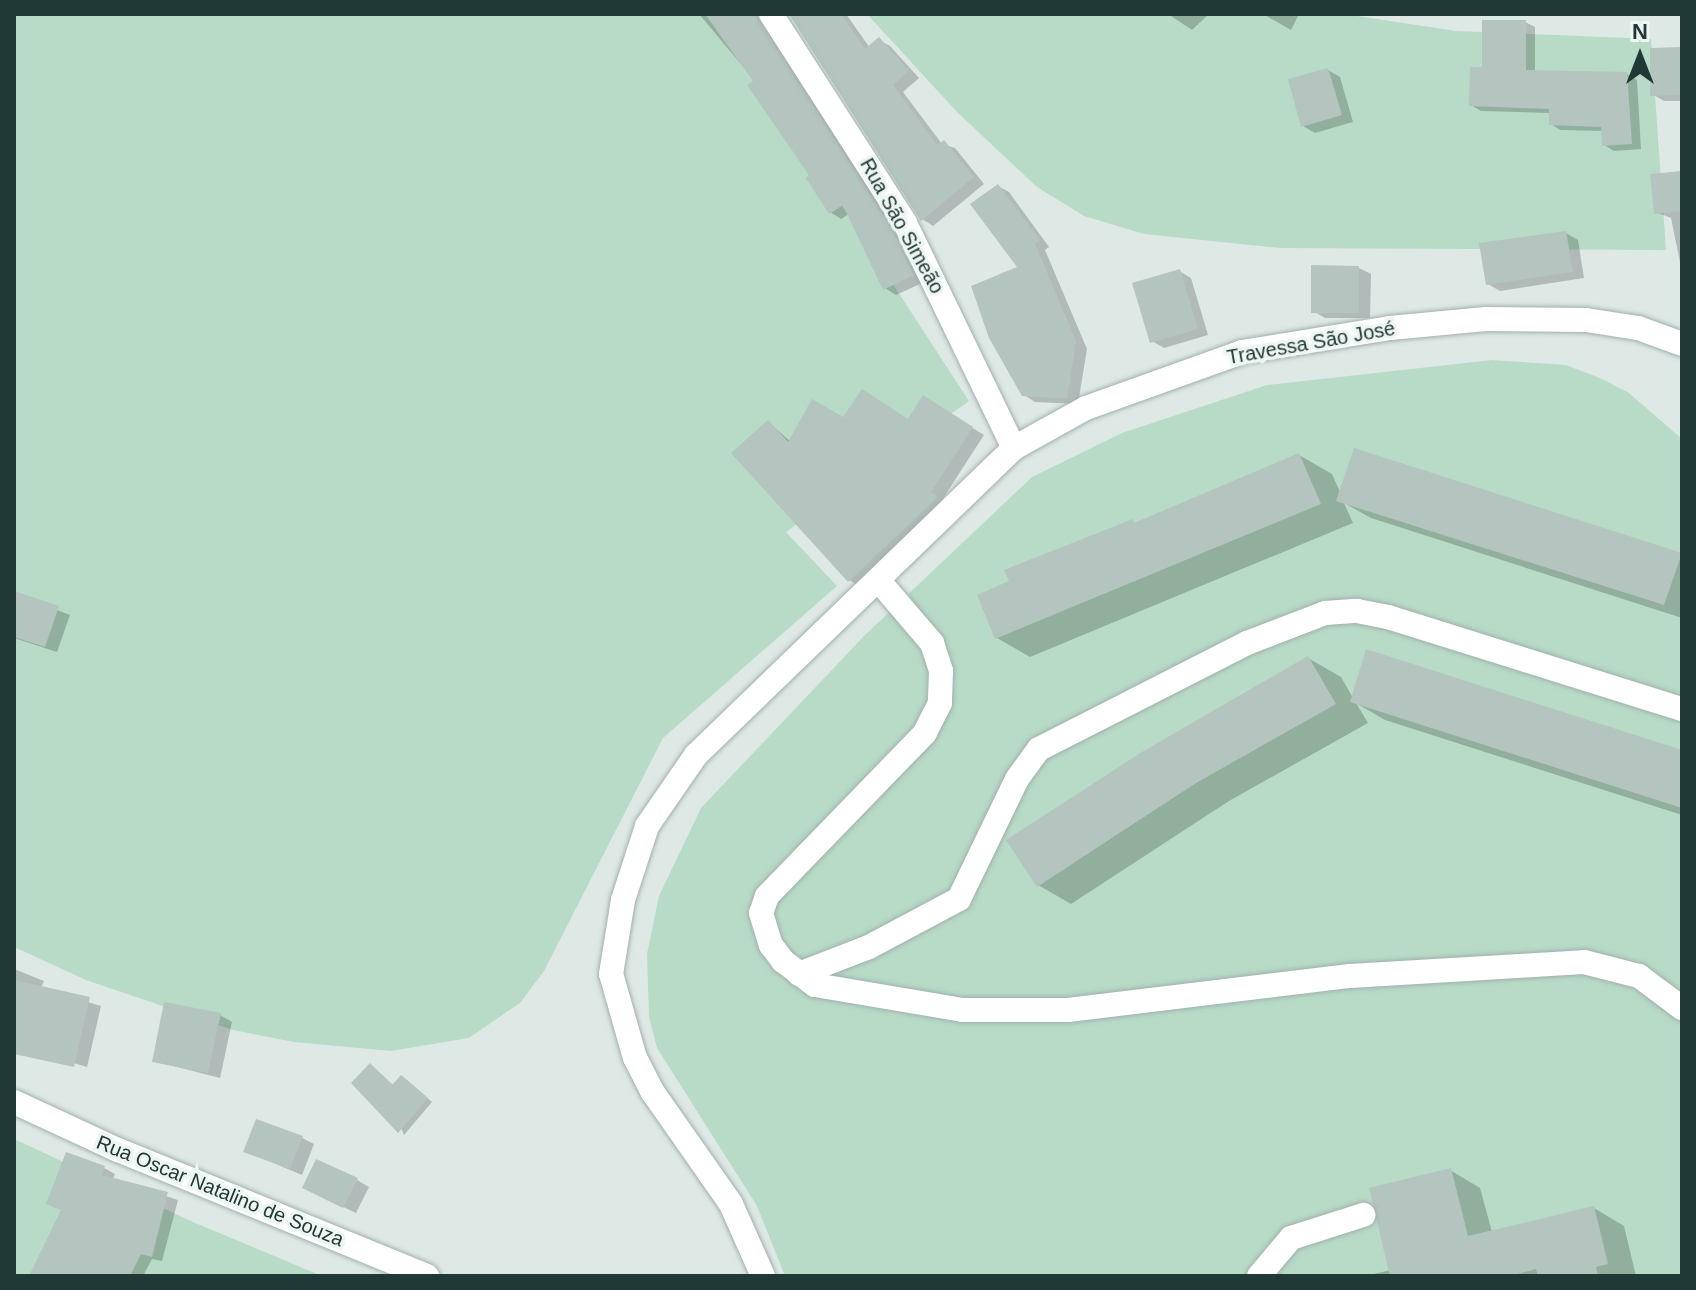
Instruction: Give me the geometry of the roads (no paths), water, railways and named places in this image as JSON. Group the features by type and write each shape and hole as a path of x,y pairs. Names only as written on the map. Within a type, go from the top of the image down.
{"street":[{"name":"Rua São Simeão","path":"771,14 905,223 1014,448"},
{"name":"Travessa São José","path":"763,1276 731,1204 652,1091 635,1058 611,974 621,911 647,826 696,755 1014,448 1046,427 1138,386 1290,343 1390,328 1527,317 1611,322 1682,344"},
{"path":"879,581 932,643 941,671 940,703 925,733 767,896 761,913 771,945 799,974 832,992 999,1012 1068,1010 1350,976 1584,962 1639,976 1682,1008"},
{"path":"799,974 869,947 959,899 1017,779 1039,749 1247,643 1325,613 1357,611 1388,617 1682,709"},
{"name":"Rua Oscar Natalino de Souza","path":"14,1102 118,1150 427,1276"},
{"path":"1259,1276 1291,1238 1363,1215"}]}
